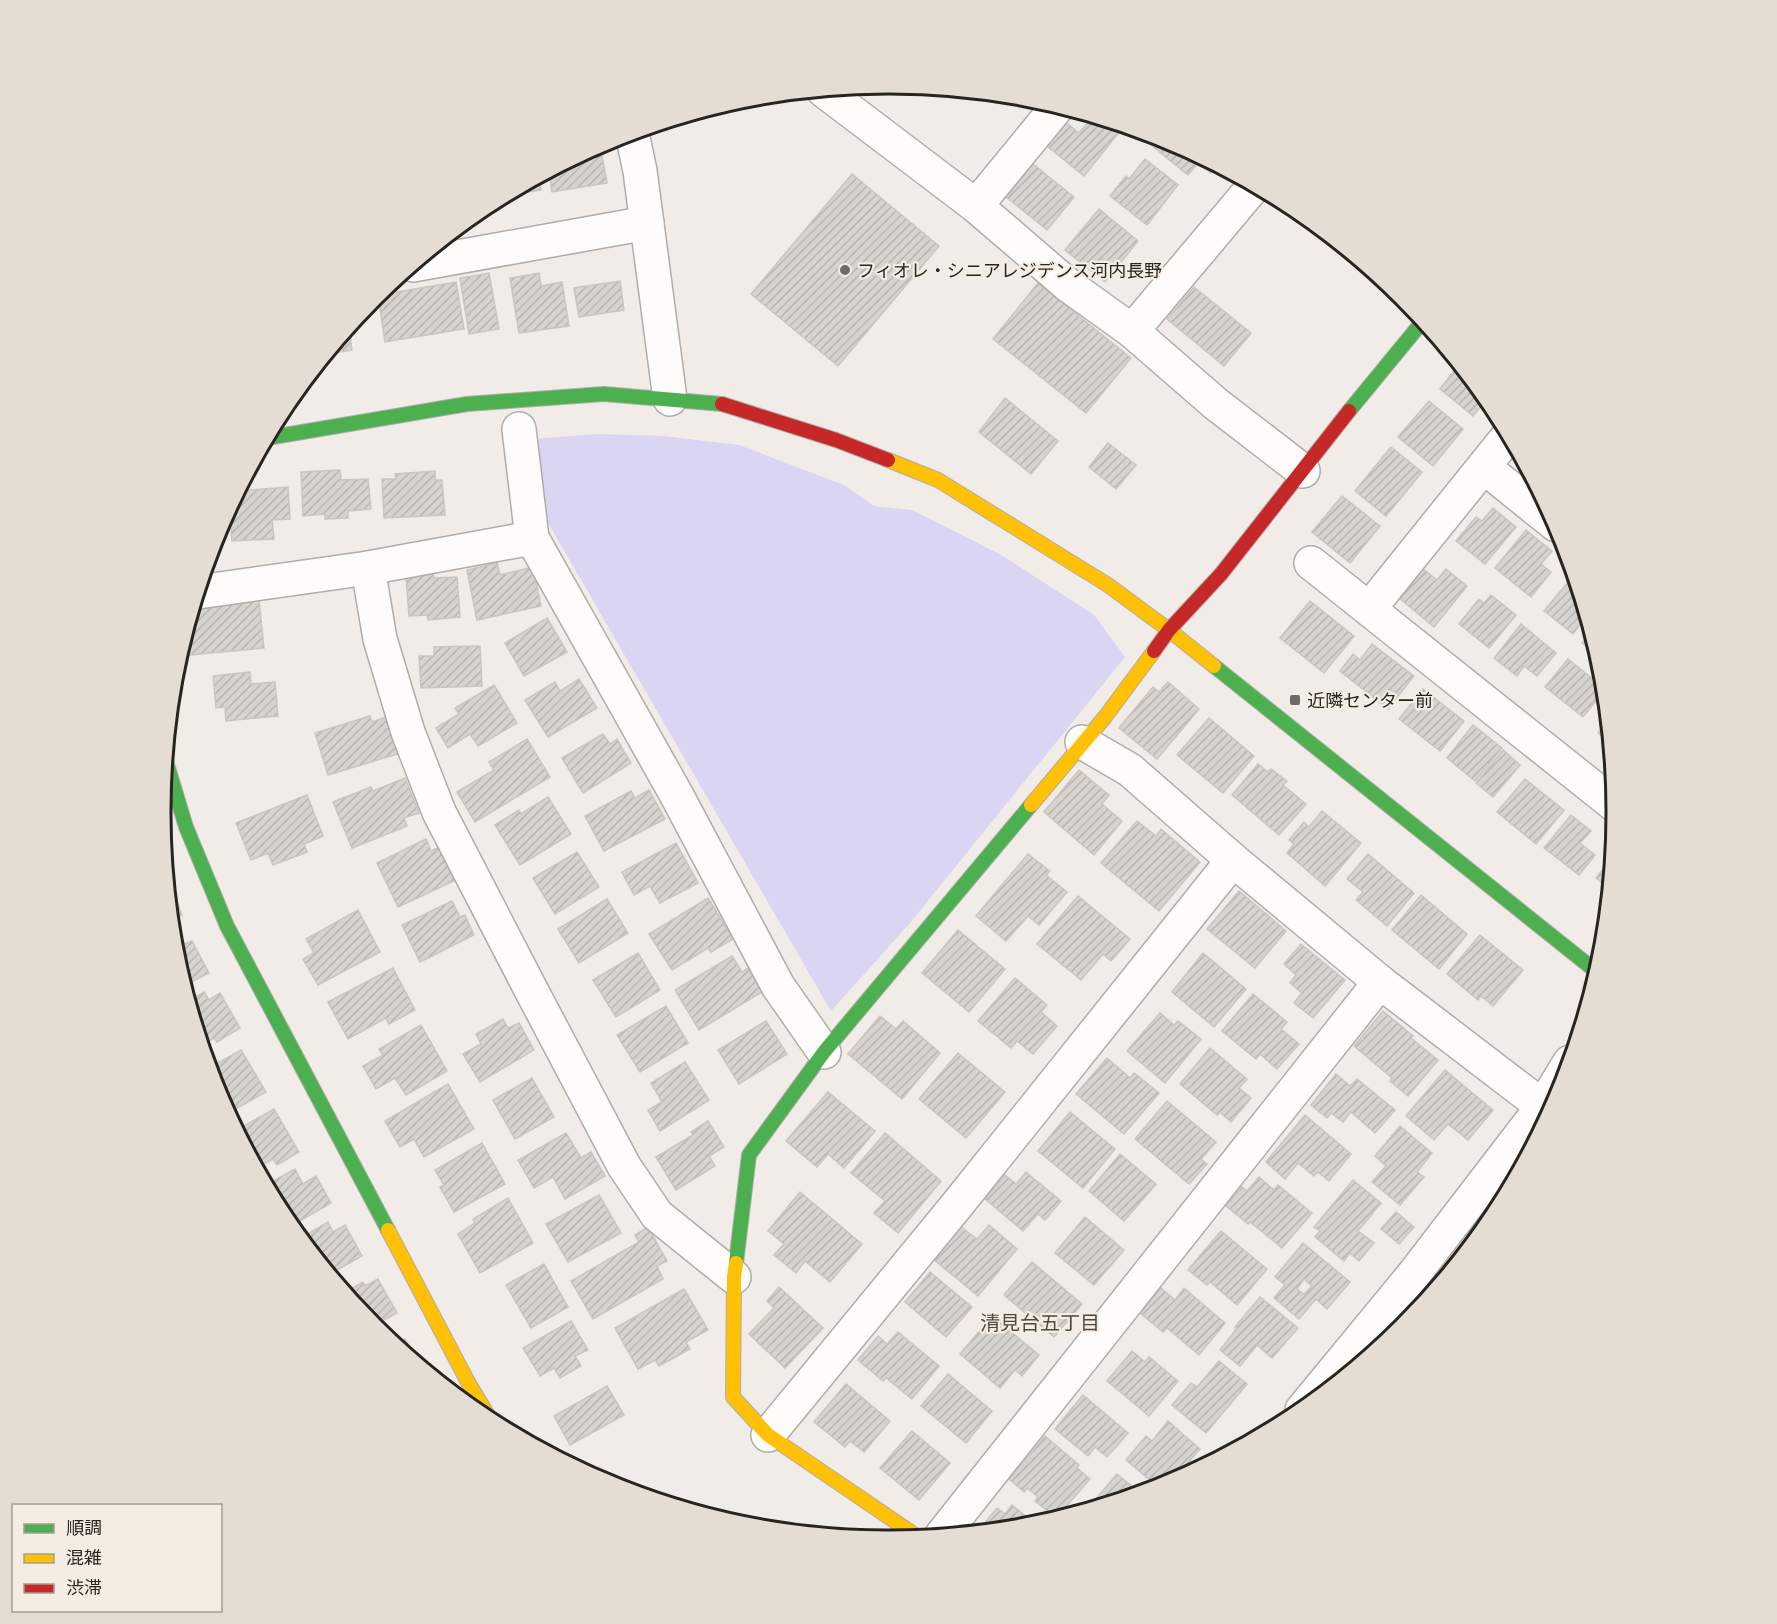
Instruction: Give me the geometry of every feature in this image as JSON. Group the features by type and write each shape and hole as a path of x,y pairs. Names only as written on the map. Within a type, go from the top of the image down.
{"street":[{"path":"832,97 976,206 1068,285 1132,332 1216,404 1303,471"},
{"path":"976,206 1052,114"},
{"path":"634,142 640,171 669,399"},
{"path":"1132,332 1249,192"},
{"path":"428,262 647,223"},
{"path":"907,1529 768,1435 732,1397 734,1277 749,1155 824,1052 1105,717 1169,630 1221,574 1331,433 1417,328"},
{"path":"277,436 467,404 604,394 720,404 836,440 938,480 1108,585 1169,630 1589,966"},
{"path":"519,429 532,538 676,794 778,986 824,1052"},
{"path":"1369,609 1503,442"},
{"path":"1484,467 1540,512"},
{"path":"206,591 368,568 532,538"},
{"path":"1311,563 1605,798"},
{"path":"368,568 380,639 408,732 440,812 497,923 624,1166 657,1215 734,1277"},
{"path":"1082,742 1130,770 1233,860 1380,982 1542,1106"},
{"path":"172,781 186,826 227,926 461,1388"},
{"path":"768,1435 957,1205 1233,860"},
{"path":"949,1527 1380,982"},
{"path":"1347,1363 1424,1283 1532,1129"}],"shaded area":[{"path":"598,434 663,436 739,445 844,485 874,506 912,510 1003,556 1094,615 1125,657 910,923 831,1011 544,516 532,439"}],"building":[{"path":"1063,120 1079,133 1087,123 1119,133 1084,176 1043,143"},
{"path":"1151,144 1197,164 1188,175"},
{"path":"602,154 607,183 552,192 550,180"},
{"path":"1145,159 1178,185 1147,225 1110,196 1126,176 1129,179"},
{"path":"1033,164 1074,197 1047,230 1006,197"},
{"name":"フィオレ・シニアレジデンス河内長野","path":"852,174 939,246 838,366 751,294"},
{"path":"540,185 541,190 528,192"},
{"path":"1099,209 1138,241 1105,282 1065,250"},
{"path":"489,273 499,329 469,334 460,278"},
{"path":"539,273 541,286 562,282 569,326 519,333 510,278"},
{"path":"620,281 624,310 579,317 574,288"},
{"path":"456,282 464,329 385,342 380,306 395,292"},
{"path":"1038,283 1131,358 1086,413 993,339"},
{"path":"1194,287 1251,333 1224,366 1167,319"},
{"path":"350,338 352,350 338,352"},
{"path":"1454,371 1481,407 1473,416 1440,389"},
{"path":"1005,398 1058,441 1031,474 979,432"},
{"path":"1429,401 1463,429 1433,466 1398,437"},
{"path":"1108,443 1136,465 1116,489 1089,467"},
{"path":"1391,447 1422,472 1386,516 1355,491"},
{"path":"340,470 341,480 368,479 371,509 348,511 348,518 325,519 325,514 303,516 301,472"},
{"path":"435,471 435,480 442,480 445,515 384,518 382,479 396,479 395,474"},
{"path":"288,487 290,519 272,520 274,539 232,541 231,527 247,490"},
{"path":"1342,496 1380,526 1350,563 1312,532"},
{"path":"1493,508 1516,527 1485,564 1456,541 1476,517 1482,521"},
{"path":"1526,530 1552,551 1541,564 1551,572 1531,597 1495,568"},
{"path":"497,563 500,575 533,567 541,606 477,620 467,570"},
{"path":"1423,569 1437,580 1446,569 1467,586 1434,627 1399,598"},
{"path":"433,573 434,578 457,577 460,617 428,620 427,615 409,616 406,575"},
{"path":"1568,582 1581,623 1573,634 1544,611"},
{"path":"1491,595 1516,615 1489,648 1459,624 1479,599 1484,603"},
{"path":"259,600 264,648 189,655 202,605"},
{"path":"1310,601 1354,636 1324,673 1280,638"},
{"path":"547,618 567,652 524,676 505,643"},
{"path":"1521,624 1556,653 1537,676 1524,666 1517,676 1494,658"},
{"path":"1372,644 1414,676 1388,709 1340,671 1353,654 1360,660"},
{"path":"480,646 482,686 421,688 419,656 434,656 434,647"},
{"path":"1568,659 1593,679 1597,700 1583,717 1545,687"},
{"path":"250,672 251,684 275,682 278,716 226,721 225,707 216,708 213,676"},
{"path":"579,679 597,708 548,737 525,700 555,682 560,691"},
{"path":"1168,682 1199,709 1157,759 1119,728 1153,687 1159,692"},
{"path":"494,685 517,723 478,746 470,734 448,748 436,728 459,714 455,708"},
{"path":"1423,689 1464,721 1440,751 1399,719"},
{"path":"370,716 372,722 389,716 401,753 328,775 315,733"},
{"path":"1209,718 1254,756 1223,793 1177,755"},
{"path":"1473,725 1502,748 1475,781 1447,758"},
{"path":"603,734 610,744 617,739 631,763 583,793 562,758"},
{"path":"527,739 550,777 475,822 457,792 494,770 489,762"},
{"path":"1503,750 1520,765 1493,797 1476,783"},
{"path":"1258,764 1268,772 1271,769 1287,781 1283,785 1306,804 1279,835 1232,795"},
{"path":"1079,770 1109,795 1102,804 1122,821 1094,855 1044,812"},
{"path":"405,778 419,813 404,818 407,826 352,848 333,802 371,787 373,791"},
{"path":"1525,779 1564,810 1536,844 1497,812"},
{"path":"649,790 665,819 604,851 585,816 631,791 635,798"},
{"path":"307,795 323,836 304,844 307,852 273,865 268,853 251,860 236,823"},
{"path":"548,797 571,834 520,865 495,825 519,810 521,814"},
{"path":"1322,811 1361,843 1325,886 1287,853 1294,844 1289,840 1304,822 1309,827"},
{"path":"1571,815 1591,831 1580,843 1595,855 1579,875 1544,848"},
{"path":"1137,821 1156,836 1161,829 1200,862 1159,911 1101,863"},
{"path":"426,839 431,851 440,847 456,880 398,907 377,863"},
{"path":"676,843 698,883 660,903 650,886 634,895 622,872"},
{"path":"577,852 599,887 555,914 533,878"},
{"path":"1028,854 1050,871 1046,875 1067,892 1039,925 1028,916 1006,941 976,916"},
{"path":"1368,854 1414,893 1387,926 1356,900 1363,892 1347,879"},
{"path":"1603,869 1602,883 1596,878"},
{"path":"1239,891 1286,931 1255,968 1207,929"},
{"path":"1421,895 1467,934 1439,969 1392,930"},
{"path":"1078,896 1130,939 1111,961 1103,954 1081,980 1037,944"},
{"path":"708,898 733,939 711,952 708,948 672,970 649,934"},
{"path":"607,899 628,933 579,963 558,929"},
{"path":"177,900 182,915 179,916"},
{"path":"452,901 460,917 465,915 474,935 420,962 402,925"},
{"path":"358,910 380,952 318,985 303,959 314,953 306,939"},
{"path":"958,930 1005,969 969,1012 922,973"},
{"path":"1480,935 1523,970 1493,1006 1481,996 1478,1000 1447,974"},
{"path":"183,940 185,944 192,941 209,973 192,982"},
{"path":"1301,944 1345,980 1313,1018 1294,1003 1302,993 1290,983 1296,975 1284,964"},
{"path":"638,953 660,990 616,1017 593,980"},
{"path":"1203,953 1246,989 1214,1027 1172,992"},
{"path":"732,956 742,972 748,968 762,992 699,1030 675,990"},
{"path":"393,968 415,1010 389,1024 386,1018 348,1039 328,1002"},
{"path":"1015,978 1047,1005 1041,1012 1057,1026 1033,1054 1017,1041 1011,1048 978,1021"},
{"path":"204,992 209,1000 220,993 240,1028 217,1042 214,1038 208,1041 195,997"},
{"path":"1253,994 1287,1022 1281,1029 1299,1044 1277,1069 1260,1054 1256,1059 1222,1031"},
{"path":"666,1006 688,1043 640,1072 617,1035"},
{"path":"1383,1011 1438,1060 1408,1096 1390,1081 1392,1078 1354,1046"},
{"path":"1160,1013 1174,1025 1178,1021 1201,1039 1165,1083 1127,1051"},
{"path":"880,1016 896,1029 903,1021 940,1053 902,1099 848,1054"},
{"path":"503,1019 508,1028 519,1023 534,1050 480,1082 463,1054 481,1044 476,1034"},
{"path":"766,1021 787,1054 739,1084 718,1050"},
{"path":"421,1025 447,1071 406,1095 395,1078 376,1089 363,1066 383,1055 379,1049"},
{"path":"1210,1048 1247,1079 1239,1088 1251,1098 1231,1122 1220,1112 1217,1115 1180,1084"},
{"path":"241,1050 266,1092 236,1109 217,1064"},
{"path":"958,1053 1005,1092 966,1138 919,1099"},
{"path":"1107,1058 1130,1078 1134,1073 1159,1093 1124,1134 1076,1094"},
{"path":"685,1062 709,1100 660,1131 648,1110 662,1102 651,1083"},
{"path":"1445,1070 1493,1110 1468,1140 1448,1124 1434,1140 1406,1116"},
{"path":"1336,1074 1350,1086 1357,1079 1395,1110 1375,1133 1351,1112 1343,1122 1331,1113 1327,1118 1311,1105"},
{"path":"532,1078 554,1117 515,1139 493,1100"},
{"path":"448,1084 474,1129 424,1157 414,1139 400,1147 385,1121"},
{"path":"828,1092 875,1131 844,1168 828,1154 817,1167 786,1141"},
{"path":"1167,1101 1216,1142 1201,1159 1207,1164 1189,1184 1135,1139"},
{"path":"274,1109 299,1152 277,1165 273,1159 264,1164 244,1126"},
{"path":"1070,1112 1115,1149 1083,1188 1038,1151"},
{"path":"1305,1115 1351,1154 1329,1181 1318,1172 1314,1176 1298,1163 1285,1179 1266,1162"},
{"path":"708,1121 724,1147 709,1156 715,1166 676,1190 656,1157 693,1135 691,1132"},
{"path":"1400,1126 1432,1153 1417,1172 1424,1177 1400,1205 1372,1182 1386,1166 1375,1156"},
{"path":"566,1133 581,1158 591,1152 605,1176 565,1199 553,1177 534,1188 518,1160"},
{"path":"885,1133 941,1181 898,1233 874,1213 885,1201 851,1173"},
{"path":"482,1143 505,1184 454,1212 440,1187 444,1185 435,1170"},
{"path":"1120,1154 1156,1184 1124,1221 1089,1191"},
{"path":"295,1169 303,1184 316,1176 331,1203 299,1221 273,1181"},
{"path":"1026,1172 1061,1201 1045,1220 1038,1214 1023,1231 985,1199 1005,1175 1016,1184"},
{"path":"1259,1177 1274,1190 1278,1185 1312,1213 1282,1248 1226,1206 1242,1187 1247,1191"},
{"path":"1353,1180 1381,1203 1358,1231 1374,1243 1359,1261 1350,1253 1344,1261 1315,1237 1320,1231 1314,1227"},
{"path":"800,1192 862,1244 830,1282 805,1261 796,1273 774,1255 784,1244 768,1231"},
{"path":"599,1195 621,1233 568,1262 546,1224"},
{"path":"508,1198 533,1243 480,1273 458,1234 475,1223 473,1219"},
{"path":"1396,1212 1414,1227 1399,1244 1381,1229"},
{"path":"1085,1217 1124,1250 1094,1285 1055,1253"},
{"path":"328,1222 333,1232 345,1225 362,1256 337,1270 308,1234"},
{"path":"989,1225 1017,1249 978,1296 933,1259 960,1226 977,1239"},
{"path":"648,1227 667,1261 657,1266 663,1279 593,1319 571,1281 639,1242 635,1235"},
{"path":"1221,1231 1267,1269 1237,1305 1210,1282 1207,1285 1188,1270"},
{"path":"1303,1243 1350,1282 1327,1309 1316,1299 1299,1319 1274,1298 1285,1285 1275,1277","holes":["1304,1279 1312,1286 1304,1294 1297,1289"]},
{"path":"1032,1262 1082,1304 1054,1337 1004,1295"},
{"path":"544,1264 568,1307 531,1328 506,1285"},
{"path":"930,1272 972,1307 946,1337 905,1302"},
{"path":"378,1279 397,1313 383,1321 352,1288 363,1282 365,1286"},
{"path":"779,1287 823,1328 785,1368 749,1334 774,1308 767,1301"},
{"path":"1161,1288 1175,1300 1184,1288 1225,1323 1199,1355 1167,1328 1163,1332 1140,1313"},
{"path":"684,1289 708,1330 686,1342 690,1349 659,1366 655,1360 638,1369 615,1328"},
{"path":"1260,1297 1298,1328 1272,1358 1257,1345 1240,1366 1220,1350 1237,1328 1235,1327"},
{"path":"992,1316 1039,1355 1022,1376 1015,1370 1000,1388 960,1354"},
{"path":"571,1321 588,1350 575,1356 581,1366 560,1378 554,1368 540,1376 523,1348"},
{"path":"898,1332 939,1366 912,1399 886,1378 883,1381 858,1360 878,1336 887,1344"},
{"path":"1132,1351 1145,1362 1149,1357 1178,1381 1149,1416 1107,1381"},
{"path":"1219,1361 1247,1384 1206,1433 1172,1405 1191,1383 1197,1387"},
{"path":"948,1374 992,1411 966,1443 921,1406"},
{"path":"846,1384 890,1421 864,1452 850,1441 845,1447 814,1422"},
{"path":"607,1386 624,1415 570,1445 554,1416"},
{"path":"1083,1395 1128,1433 1107,1457 1095,1447 1088,1456 1055,1429"},
{"path":"1168,1421 1200,1449 1186,1465 1150,1480 1126,1460 1146,1436 1152,1441"},
{"path":"912,1431 950,1463 919,1500 880,1468"},
{"path":"1045,1436 1079,1465 1077,1468 1090,1479 1066,1507 1048,1511 1035,1501 1038,1497 1027,1488 1024,1492 1009,1479"},
{"path":"1117,1474 1132,1486 1119,1491 1097,1498"},
{"path":"1012,1505 1026,1516 985,1523 997,1508 1005,1514"}],"traffic: fast":[{"path":"1349,411 1417,328"},
{"path":"277,436 467,404 604,394 722,404"},
{"path":"1214,666 1589,966"},
{"path":"172,782 186,827 227,926 388,1230"},
{"path":"736,1263 749,1155 824,1052 1031,805"}],"traffic: slow":[{"path":"888,460 938,480 1108,585 1214,666"},
{"path":"1031,805 1105,717 1154,651"},
{"path":"388,1230 479,1401"},
{"path":"736,1263 733,1397 768,1435 907,1529"}],"traffic: jam":[{"path":"722,404 836,440 888,460"},
{"path":"1154,651 1169,630 1221,574 1349,411"}],"place":[{"name":"フィオレ・シニアレジデンス河内長野","path":"845,270"},
{"name":"近隣センター前","path":"1295,700"}],"district":[{"name":"清見台五丁目","path":"1040,1322"}]}
